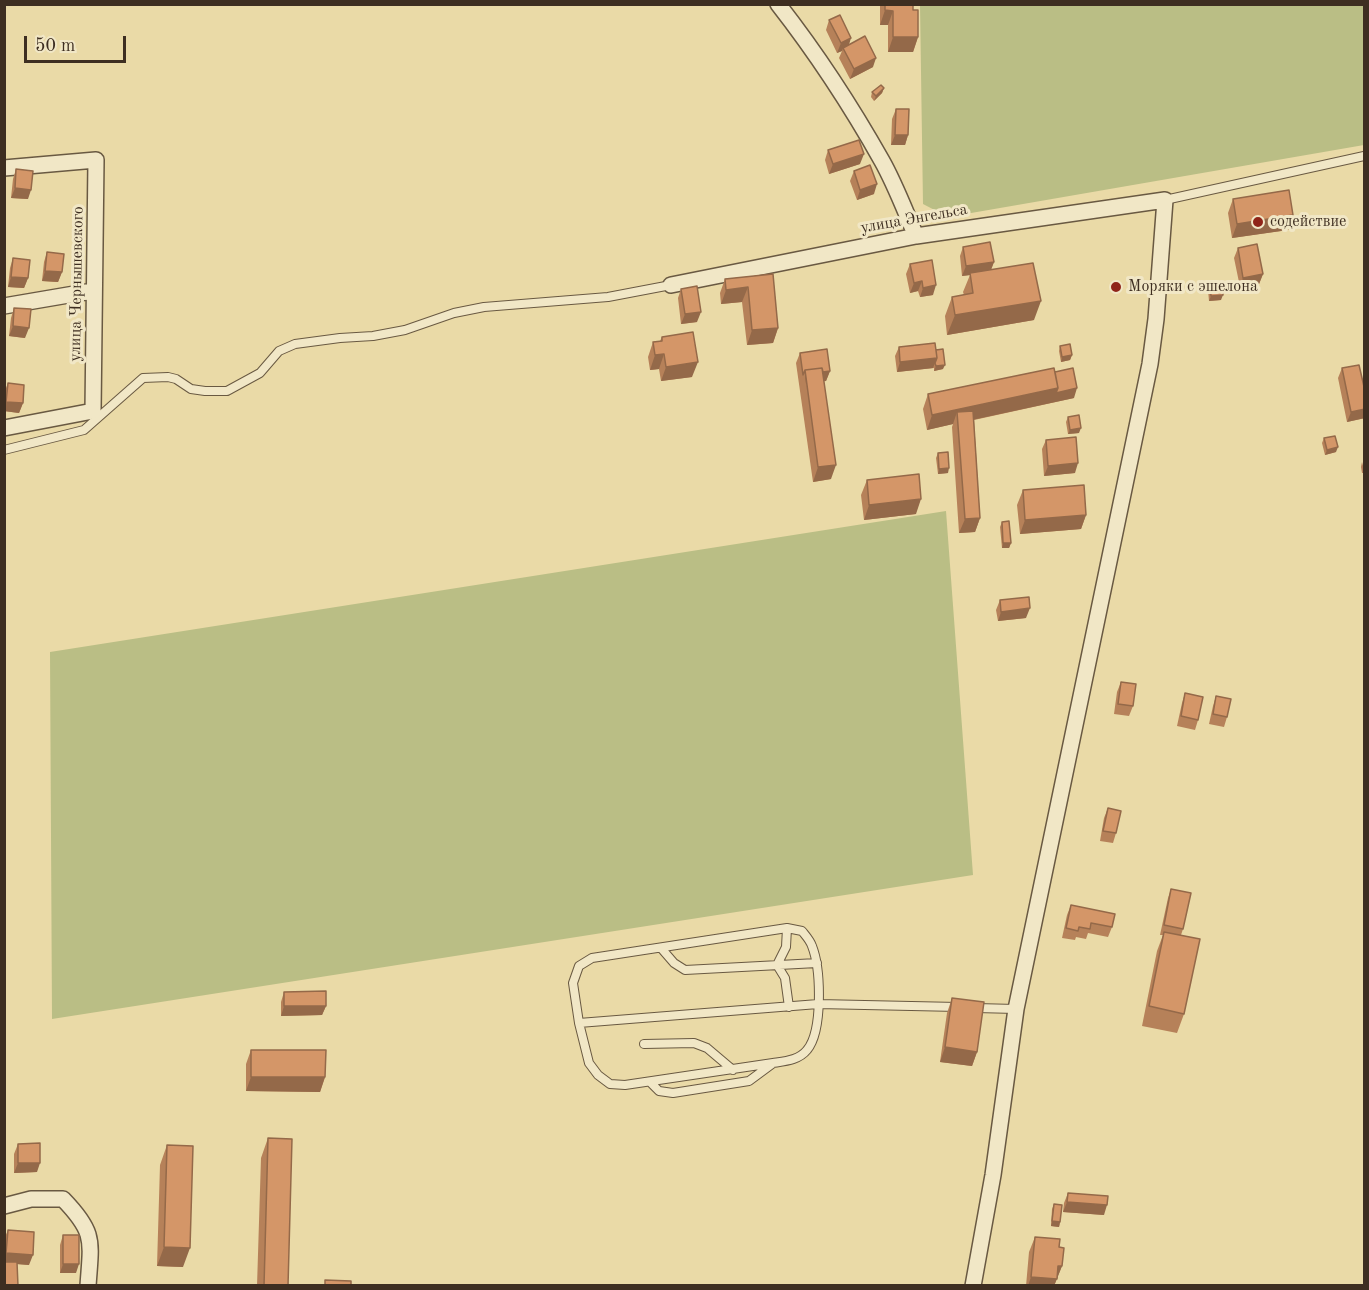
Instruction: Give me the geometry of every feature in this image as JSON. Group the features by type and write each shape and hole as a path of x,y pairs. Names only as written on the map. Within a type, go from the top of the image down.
{"street":[{"path":"778,4 833,79 883,162 916,236"},
{"name":"улица Чернышевского","path":"4,168 96,160 93,411 4,428"},
{"path":"973,1286 993,1175 1016,1009 1150,364 1156,319 1165,200"},
{"name":"улица Энгельса","path":"671,285 916,236 1165,200"},
{"path":"4,306 86,292"},
{"path":"4,1206 31,1198 63,1199 82,1218 91,1241 88,1286"}],"lane":[{"path":"1165,200 1365,156"},
{"path":"4,450 84,430 143,378 168,377 177,379 191,388 205,391 227,391 260,373 279,351 295,344 373,336 405,330 454,313 484,307 608,297 671,285"},
{"path":"777,965 786,948 787,928"},
{"path":"787,928 802,931 812,943 817,963 818,1005 814,1040 806,1052 794,1059 773,1063 625,1085 610,1084 590,1063 579,1023 573,983 579,966 592,958 787,928"},
{"path":"662,948 674,963 685,970 817,963"},
{"path":"777,965 785,978 789,1007"},
{"path":"579,1023 818,1005 1016,1009"},
{"path":"644,1044 694,1043 707,1048 733,1070"},
{"path":"650,1082 659,1091 673,1094 749,1081 773,1063"}],"green space":[{"path":"920,5 1364,5 1364,145 948,217 923,204"},
{"path":"946,511 973,875 52,1019 50,652"}],"building":[{"path":"885,4 913,4 913,10 918,10 918,37 893,37 893,11 885,10"},
{"path":"840,15 851,38 841,43 829,20"},
{"path":"865,36 876,58 854,69 843,48"},
{"path":"881,85 884,88 876,96 872,92"},
{"path":"896,109 909,109 908,135 895,135"},
{"path":"859,140 864,154 833,164 828,150"},
{"path":"870,165 877,184 860,190 854,171"},
{"path":"16,169 33,171 31,190 15,188"},
{"path":"1289,190 1293,215 1237,224 1233,199"},
{"path":"990,242 994,262 966,266 963,247"},
{"path":"1257,244 1263,274 1243,278 1238,248"},
{"path":"47,252 64,254 62,272 45,271"},
{"path":"13,258 30,260 28,278 11,277"},
{"path":"932,260 936,285 923,288 922,281 914,283 910,264"},
{"path":"1033,263 1041,301 955,315 952,297 973,293 970,273"},
{"path":"773,274 778,328 752,330 748,287 726,290 725,279"},
{"path":"1222,284 1223,295 1211,296 1210,285"},
{"path":"697,286 701,312 685,314 681,289"},
{"path":"14,308 31,309 29,328 13,326"},
{"path":"693,332 698,362 666,367 664,354 655,355 653,342 662,341 662,337"},
{"path":"935,343 937,358 900,362 899,347"},
{"path":"1070,344 1072,355 1062,357 1060,346"},
{"path":"827,349 830,371 823,372 822,368 805,370 803,375 800,353"},
{"path":"943,349 945,365 936,366 936,350"},
{"path":"1359,365 1365,391 1365,409 1351,412 1342,368"},
{"path":"822,368 836,465 818,467 805,370"},
{"path":"1054,368 1058,388 932,415 928,394"},
{"path":"1073,368 1077,388 1056,393 1058,388 1055,372"},
{"path":"8,383 24,385 23,403 6,402"},
{"path":"973,411 980,518 965,519 957,412"},
{"path":"1079,415 1081,428 1070,430 1068,417"},
{"path":"1335,436 1338,447 1327,450 1324,438"},
{"path":"1076,437 1078,463 1048,466 1046,440"},
{"path":"948,452 949,468 939,469 938,453"},
{"path":"919,474 921,499 869,505 867,480"},
{"path":"1084,485 1086,515 1025,520 1023,490"},
{"path":"1009,521 1011,543 1003,543 1002,522"},
{"path":"1029,597 1030,608 1001,612 1000,600"},
{"path":"1121,682 1136,684 1133,706 1118,704"},
{"path":"1185,693 1203,697 1198,720 1181,716"},
{"path":"1216,696 1231,699 1227,717 1213,714"},
{"path":"1108,808 1121,811 1116,833 1103,831"},
{"path":"1171,889 1191,893 1183,929 1164,925"},
{"path":"1071,905 1115,914 1112,927 1091,923 1090,929 1079,927 1078,931 1066,928"},
{"path":"1164,932 1200,939 1184,1014 1149,1006"},
{"path":"326,991 326,1006 284,1006 284,992"},
{"path":"952,998 984,1002 977,1052 945,1047"},
{"path":"251,1050 326,1050 325,1077 251,1077"},
{"path":"268,1138 292,1139 288,1286 264,1286"},
{"path":"40,1143 40,1163 18,1163 18,1144"},
{"path":"167,1145 193,1146 190,1248 164,1247"},
{"path":"1068,1193 1108,1196 1107,1205 1067,1202"},
{"path":"1054,1204 1062,1205 1060,1222 1052,1221"},
{"path":"8,1230 34,1232 33,1255 6,1253"},
{"path":"63,1235 79,1235 79,1264 63,1264"},
{"path":"1035,1237 1060,1239 1059,1247 1064,1248 1062,1266 1058,1266 1057,1279 1031,1277"},
{"path":"4,1262 17,1262 18,1286 4,1286"},
{"path":"325,1280 351,1281 351,1286 325,1286"}],"place":[{"name":"содействие","path":"1258,222"},
{"name":"Моряки с эшелона","path":"1116,287"}]}
